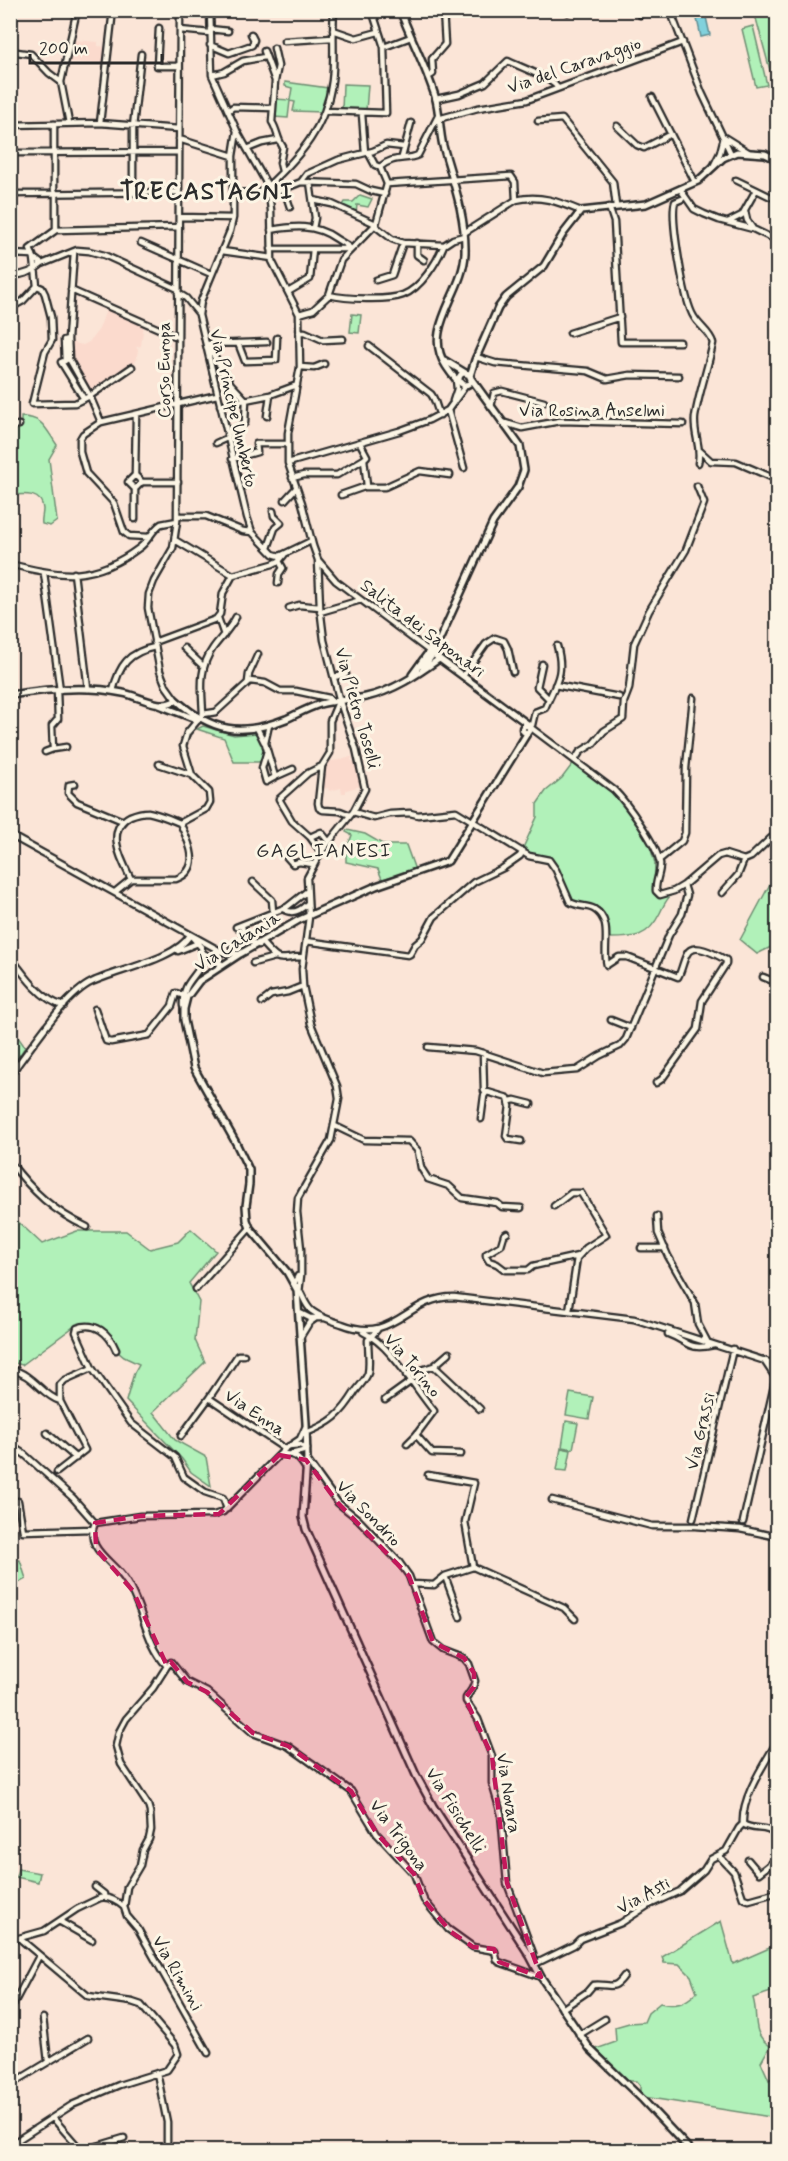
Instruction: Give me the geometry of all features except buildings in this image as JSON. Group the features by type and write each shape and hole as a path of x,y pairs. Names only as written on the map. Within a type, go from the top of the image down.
{"main road":[{"path":"400,10 436,99 440,133 462,214 464,235 462,275 439,329 438,348 441,357 484,397 520,446 524,464 523,476 518,487 493,522 438,640 420,672"},
{"path":"463,378 476,358 498,308 506,297 544,266 563,234 581,211 646,204 704,177 712,167 731,154 748,152 765,154 777,160"},
{"path":"441,357 463,378"},
{"path":"409,679 431,653"},
{"name":"Salita dei Saponari","path":"431,653 515,715 527,729"},
{"path":"10,694 88,689 113,691 167,705 176,700 206,723 235,730 270,725 317,705 369,696 409,679 439,659"},
{"path":"149,701 200,718"},
{"name":"Via Catania","path":"250,1228 246,1213 249,1170 194,1068 189,1050 184,1009 185,996 199,981 221,966 299,920 367,889 448,861 522,744 527,729"},
{"path":"250,1228 297,1286 300,1296 306,1432"},
{"name":"Via Fisichelli","path":"306,1432 307,1460 303,1517 306,1529 416,1775 433,1806 579,2035 595,2055 643,2100 690,2151"}],"street":[{"path":"69,123 62,79 77,10"},
{"path":"100,123 113,10"},
{"name":"Corso Europa","path":"176,700 162,679 149,616 149,594 154,580 171,553 177,518 179,218 177,152 180,10"},
{"path":"210,10 212,75 237,131 268,186"},
{"path":"318,561 288,463 287,444 300,367 299,315 272,258 271,219 267,192 272,181 309,141 326,111 332,81 334,10"},
{"path":"326,111 386,113 384,47 372,10"},
{"path":"428,77 433,74 432,59 445,44 443,10"},
{"path":"670,10 702,93 731,154"},
{"path":"159,28 157,66 179,64"},
{"path":"180,30 228,32"},
{"path":"333,30 356,38 378,32"},
{"path":"210,45 229,53 252,45 254,40 251,34"},
{"path":"384,47 411,37"},
{"path":"284,41 333,38"},
{"name":"Via del Caravaggio","path":"438,117 527,100 683,42"},
{"path":"274,48 278,70 272,122 276,126 278,140 283,147 280,163 282,171"},
{"path":"10,51 31,54 49,73 62,79"},
{"path":"133,193 133,125 141,54"},
{"path":"212,75 265,54 275,81"},
{"path":"436,99 459,94 485,83 508,61 546,78 557,87"},
{"path":"278,70 285,68"},
{"path":"652,97 695,182"},
{"path":"228,111 233,107 272,108"},
{"path":"299,315 313,310 329,295 347,248 375,225 385,194 387,184 380,167 375,165 366,152 362,114"},
{"path":"380,167 389,161 418,155 438,117"},
{"path":"538,121 562,119 613,182 616,206"},
{"path":"10,125 100,123 179,129"},
{"path":"402,157 411,123"},
{"path":"54,124 56,230"},
{"path":"617,126 637,145 644,148 671,134"},
{"path":"179,218 233,220 234,154 237,131"},
{"path":"723,137 748,152"},
{"path":"712,167 720,153 723,137"},
{"path":"179,139 234,154"},
{"path":"247,149 262,142 278,140"},
{"path":"301,182 307,174 321,167 386,145 404,147"},
{"path":"10,153 177,152"},
{"path":"387,184 511,176 515,182 516,200"},
{"path":"736,180 771,197"},
{"path":"235,193 281,190 301,182 310,182 356,184 385,194"},
{"path":"310,182 314,228"},
{"path":"684,199 688,186"},
{"path":"281,190 290,207"},
{"path":"725,222 739,218 746,211 756,190"},
{"path":"675,191 684,199"},
{"path":"675,191 694,209 711,218 753,229 777,241"},
{"path":"10,194 177,192"},
{"path":"329,295 345,298 404,294 427,273 444,245 464,235 516,200 538,197 558,201 581,211"},
{"path":"684,199 675,202 673,211 678,261 693,316 713,343 695,416 695,433 700,451 698,463"},
{"path":"313,201 332,204 375,225 403,243 444,245"},
{"path":"609,207 614,222 621,342 680,342"},
{"path":"746,211 747,220 753,229"},
{"name":"Via Principe Umberto","path":"233,220 200,305 201,331 207,344 232,459 252,532 273,554 284,555"},
{"path":"271,230 300,226 314,228 332,235 347,248"},
{"path":"37,286 30,249 56,230 178,227"},
{"path":"141,243 211,274"},
{"path":"376,279 392,275 403,243"},
{"path":"417,243 417,255 424,260"},
{"path":"271,249 347,248"},
{"path":"288,292 310,279 313,249"},
{"path":"10,275 22,275 35,270 42,264 74,252 82,250 96,252 178,291 199,315"},
{"path":"222,251 272,258"},
{"path":"74,252 67,360 90,396 101,422"},
{"path":"10,254 33,257 42,264"},
{"path":"10,308 23,301 37,286"},
{"path":"37,286 42,288 45,294 51,317 52,340 45,352 32,404 75,403 90,396 132,367"},
{"path":"71,290 177,336"},
{"path":"186,298 200,305"},
{"path":"570,333 620,316"},
{"path":"299,332 305,332 323,340 343,339"},
{"path":"238,343 245,361 276,360 277,338"},
{"path":"216,443 245,423 246,400 231,384 207,344 267,342"},
{"path":"369,346 431,394 440,415"},
{"path":"476,358 495,363 588,371 607,379 630,375 679,376"},
{"path":"67,360 62,362 84,399"},
{"path":"300,367 314,368 324,364"},
{"path":"288,463 418,425 440,415 448,410 463,378"},
{"path":"220,405 270,395 297,385"},
{"path":"491,407 494,393 502,391 544,402"},
{"path":"149,537 126,535 114,502 86,473 80,452 80,439 83,434 101,422 217,395"},
{"path":"267,416 270,395"},
{"path":"448,410 464,468"},
{"path":"135,519 135,489 128,482 135,475 136,414"},
{"name":"Via Rosina Anselmi","path":"502,422 522,428 560,421 683,424"},
{"path":"10,426 19,425"},
{"path":"360,443 367,456 364,459 367,486"},
{"path":"232,459 257,452 256,444 287,444"},
{"path":"700,451 711,461 736,462 777,480"},
{"path":"292,478 304,475 337,475 364,459"},
{"path":"341,495 367,486 383,487 420,471 450,475"},
{"path":"135,475 142,482 178,482"},
{"path":"135,489 142,482"},
{"path":"574,760 604,731 623,719 634,644 649,611 686,550 704,503 697,486"},
{"path":"285,500 296,488"},
{"path":"268,548 275,528 281,523 274,516 273,511"},
{"path":"10,564 44,573 74,573 104,569 140,548 161,524 177,518 206,516 243,531 252,532"},
{"path":"309,530 316,528"},
{"path":"175,540 233,575"},
{"path":"224,635 218,618 223,593 233,575 279,561 284,555 311,541"},
{"path":"278,583 279,574 283,568 279,561"},
{"name":"Salita dei Saponari","path":"318,561 336,581 431,653"},
{"name":"Via Pietro Toselli","path":"300,1296 301,1241 297,1212 298,1198 329,1145 335,1126 339,1099 337,1086 310,1024 303,986 303,957 309,916 307,878 313,864 328,842 352,814 365,789 365,781 337,702 334,677 324,640 318,561"},
{"path":"44,573 59,690 58,719 51,726 53,749"},
{"path":"74,573 88,689"},
{"path":"289,608 299,605 320,609 361,600"},
{"path":"353,602 356,610"},
{"path":"200,718 201,680 204,668 212,650 236,616"},
{"path":"113,691 117,677 129,658 137,652 218,618"},
{"path":"463,676 486,644 495,638 504,641 513,672"},
{"path":"527,729 534,721 535,712 545,708 555,685 561,666 557,646"},
{"path":"184,648 204,668"},
{"path":"192,775 183,743 187,733 200,718 216,712 248,682 258,654"},
{"path":"542,664 537,687 549,699"},
{"path":"334,677 346,674"},
{"path":"248,682 262,682 283,692 296,691 330,698 337,702 330,721 330,753 322,766 319,808 374,818 390,814 418,815 456,811 529,856 549,860 570,902 597,911 607,930 607,965 619,957 627,957 678,977 687,952 695,948 725,959 727,962 702,1001 698,1029 662,1079 656,1083"},
{"path":"555,685 619,697"},
{"path":"659,860 682,841 686,833 686,768 693,698"},
{"path":"165,708 177,710 183,706"},
{"path":"265,743 270,725"},
{"path":"257,728 265,743 275,777"},
{"path":"527,729 540,734 620,796 650,840 659,860 657,893 663,894 684,885 722,855 744,860 751,857 771,838 777,839"},
{"path":"45,752 66,747"},
{"path":"267,751 262,768 266,782 293,769"},
{"path":"131,879 117,845 117,833 123,821 135,814 149,813 180,823 206,808 210,802 209,792 192,775 159,764"},
{"path":"321,852 310,837 292,821 279,799 308,774 322,766"},
{"path":"75,784 69,785 68,793 77,802 123,821"},
{"path":"115,892 131,879 176,879 187,873 193,857 180,823"},
{"path":"310,837 321,832 328,842"},
{"path":"10,835 190,935 198,943 203,953 221,966"},
{"path":"306,941 411,954 434,917 456,896 474,882 503,868 520,856 523,851"},
{"path":"285,855 293,864 299,862 313,864"},
{"path":"722,893 738,875 744,860"},
{"path":"253,882 272,900 273,912"},
{"path":"428,1047 483,1053 539,1072 574,1071 620,1046 631,1028 669,935 682,914 687,895 684,885"},
{"path":"236,927 283,909 306,892"},
{"path":"283,909 291,912 300,911 307,904"},
{"path":"242,925 244,939"},
{"path":"190,935 198,937 227,954 240,954"},
{"path":"164,955 179,947 190,935"},
{"path":"232,946 244,939 260,944 274,957 281,960 303,957"},
{"path":"10,1075 34,1042 80,989 92,982 198,943"},
{"path":"215,948 221,966"},
{"path":"95,1008 106,1041 144,1037 153,1033 168,1012 176,993 185,996 186,986 202,963 203,953"},
{"path":"10,956 42,993 57,1005 64,1006"},
{"path":"253,963 274,957"},
{"path":"763,976 777,983"},
{"path":"262,1002 271,995 303,986"},
{"path":"611,1020 631,1028"},
{"path":"481,1119 486,1093 484,1091 483,1053"},
{"path":"486,1093 508,1098 510,1101 531,1104"},
{"path":"510,1101 506,1136 507,1139 520,1141"},
{"path":"335,1126 364,1140 409,1141 417,1149 421,1168 428,1179 448,1186 462,1198 497,1203 502,1207 521,1208"},
{"path":"10,1162 34,1192 68,1218 87,1227"},
{"path":"507,1233 501,1245 486,1254 489,1261 505,1270 528,1270 533,1266 578,1256 606,1234 581,1193 571,1193 554,1206"},
{"path":"657,1216 656,1227 695,1303 698,1324 707,1341"},
{"path":"196,1289 250,1228"},
{"path":"641,1248 665,1248"},
{"path":"570,1311 578,1256"},
{"path":"290,1277 300,1276 297,1286"},
{"path":"300,1296 314,1312 331,1320"},
{"path":"306,1432 326,1425 348,1406 356,1390 364,1382 368,1371 368,1340 371,1336 428,1301 447,1297 634,1319 733,1349 777,1366 744,1522"},
{"path":"300,1313 314,1312"},
{"path":"300,1313 310,1318 331,1320"},
{"path":"301,1336 309,1323 316,1318"},
{"name":"Via Torino","path":"331,1320 371,1336 393,1356 434,1411 416,1435"},
{"path":"116,1350 109,1336 98,1328 90,1325 78,1326 76,1332 92,1368 131,1423 175,1457 184,1477 190,1482 205,1492 223,1498 227,1509"},
{"path":"358,1330 378,1330"},
{"path":"668,1331 686,1345 696,1348 719,1345 728,1353 730,1361"},
{"name":"Via Grassi","path":"693,1519 733,1349"},
{"path":"406,1375 434,1366 449,1353"},
{"path":"730,1361 736,1355 745,1354"},
{"name":"Via Enna","path":"181,1436 237,1355 244,1355"},
{"path":"763,1360 776,1377"},
{"path":"434,1366 480,1408"},
{"path":"57,1472 85,1450 60,1401 59,1389 62,1382 92,1368"},
{"path":"10,1369 25,1374 48,1395 60,1401"},
{"path":"385,1400 411,1382"},
{"name":"Via Enna","path":"209,1398 287,1448"},
{"path":"18,1501 23,1532 92,1529 96,1523 140,1516 214,1515 227,1509 279,1455 300,1438 306,1423"},
{"path":"47,1433 76,1458"},
{"path":"407,1444 416,1435 432,1454 461,1454"},
{"path":"10,1445 24,1454 73,1498 96,1523"},
{"path":"287,1448 300,1445 307,1449"},
{"path":"279,1455 307,1449"},
{"path":"291,1454 296,1456 306,1469"},
{"name":"Via Sondrio","path":"307,1460 330,1494 399,1563 413,1584"},
{"path":"428,1475 474,1483 465,1528 473,1567"},
{"path":"552,1500 652,1526 695,1526 740,1530 777,1537"},
{"name":"Via Trigona","path":"92,1529 96,1549 121,1573 133,1591 154,1645 187,1682 207,1692 253,1733 288,1746 351,1791 377,1834 414,1874 424,1900 451,1932 473,1947 495,1951 497,1960 500,1962 541,1977"},
{"path":"413,1584 434,1585 445,1576 473,1567 564,1608 575,1619"},
{"path":"445,1576 460,1617"},
{"name":"Via Novara","path":"413,1584 431,1639 443,1650 464,1658 474,1673 475,1681 466,1701 477,1719 492,1756 492,1783 501,1814 507,1883 535,1964"},
{"path":"777,1618 777,1624"},
{"path":"95,1887 104,1894 104,1897 124,1907 127,1887 140,1865 151,1830 148,1805 121,1764 117,1753 117,1738 126,1719 153,1688 169,1664"},
{"name":"Via Asti","path":"535,1964 574,1945 580,1939 621,1923 647,1906 680,1892 704,1870 711,1859 728,1849 743,1824 746,1805 760,1770 777,1740"},
{"path":"743,1824 748,1827 768,1829 777,1836"},
{"path":"719,1856 734,1872 743,1898 777,1892"},
{"path":"748,1860 759,1873 777,1858"},
{"path":"10,1940 44,1931 77,1909 104,1897"},
{"name":"Via Rimini","path":"124,1907 127,1916 138,1929 208,2053"},
{"path":"59,1921 92,1940"},
{"path":"10,2145 72,2105 167,2070 178,2054 177,2048 141,2005 88,1996 19,1938"},
{"path":"12,2007 39,1956"},
{"path":"562,2009 594,1985 616,1985 624,1976"},
{"path":"43,2018 48,2061"},
{"path":"579,2035 605,2019"},
{"path":"10,2085 86,2040"},
{"path":"157,2073 168,2122 167,2151"},
{"path":"53,2118 83,2151 124,2138"}],"highlighted area":[{"path":"279,1455 306,1460 338,1503 409,1576 433,1642 464,1658 474,1673 474,1687 465,1698 492,1756 507,1883 541,1977 499,1962 494,1949 473,1947 451,1932 424,1900 414,1874 377,1834 351,1791 288,1746 253,1733 207,1692 187,1682 171,1662 167,1666 133,1591 96,1549 95,1523 140,1516 219,1514"}],"shaded area":[{"path":"74,40 98,42 98,46 106,47 105,64 69,62"},
{"path":"106,310 144,324 141,346 136,347 138,350 136,361 92,391 72,360 70,342 83,345 89,342 99,329"},
{"path":"353,756 351,760 356,763 361,786 346,790 346,793 342,793 341,788 329,791 328,788 320,790 322,772 326,762"}],"green space":[{"path":"754,11 777,11 777,73 771,74"},
{"path":"753,26 767,85 756,87 742,29"},
{"path":"285,82 328,88 323,112 293,111 295,102 290,101 288,118 274,117 275,99 290,100 292,88 285,86"},
{"path":"343,84 368,85 366,111 342,110"},
{"path":"360,195 372,199 368,207 357,205 356,214 342,207 345,202 353,202"},
{"path":"352,314 361,315 359,333 350,332"},
{"path":"21,417 39,421 57,445 49,459 57,521 50,526 42,524 42,503 36,497 22,494 12,495 10,429 21,428"},
{"path":"203,726 234,735 257,733 263,746 262,762 234,762 224,738 197,729"},
{"path":"574,762 617,796 648,840 655,863 654,893 658,896 673,893 655,921 639,935 609,938 599,908 573,902 553,863 546,857 530,853 523,848 537,817 537,804 546,791 562,778"},
{"path":"347,830 365,834 384,845 406,845 415,870 382,879 378,869 346,862 346,851 352,835 346,832"},
{"path":"777,880 777,944 757,954 740,940 770,884"},
{"path":"10,1026 25,1047 11,1069 10,1069"},
{"path":"11,1215 42,1244 77,1231 126,1231 150,1249 178,1242 191,1229 216,1251 189,1283 199,1302 195,1340 205,1362 153,1412 175,1440 206,1457 211,1486 191,1472 182,1459 126,1401 139,1364 118,1352 105,1331 91,1324 76,1325 22,1365 11,1362"},
{"path":"570,1393 593,1397 589,1419 566,1415"},
{"path":"566,1421 578,1423 573,1449 562,1447"},
{"path":"561,1448 571,1450 567,1471 557,1470"},
{"path":"20,1560 26,1579 11,1587 11,1561"},
{"path":"18,1869 40,1873 38,1882 16,1877"},
{"path":"721,1921 733,1964 774,1946 777,1951 777,1990 753,1998 757,2030 770,2046 761,2062 769,2080 777,2074 777,2118 644,2097 636,2081 629,2081 596,2049 616,2042 615,2027 644,2022 648,2013 660,2003 671,2005 680,2003 697,1992 691,1976 679,1964 664,1963 662,1957"}],"water":[{"path":"706,17 710,35 701,37 697,19"}],"district":[{"name":"TRECASTAGNI","path":"207,191"},
{"name":"GAGLIANESI","path":"324,850"}]}
